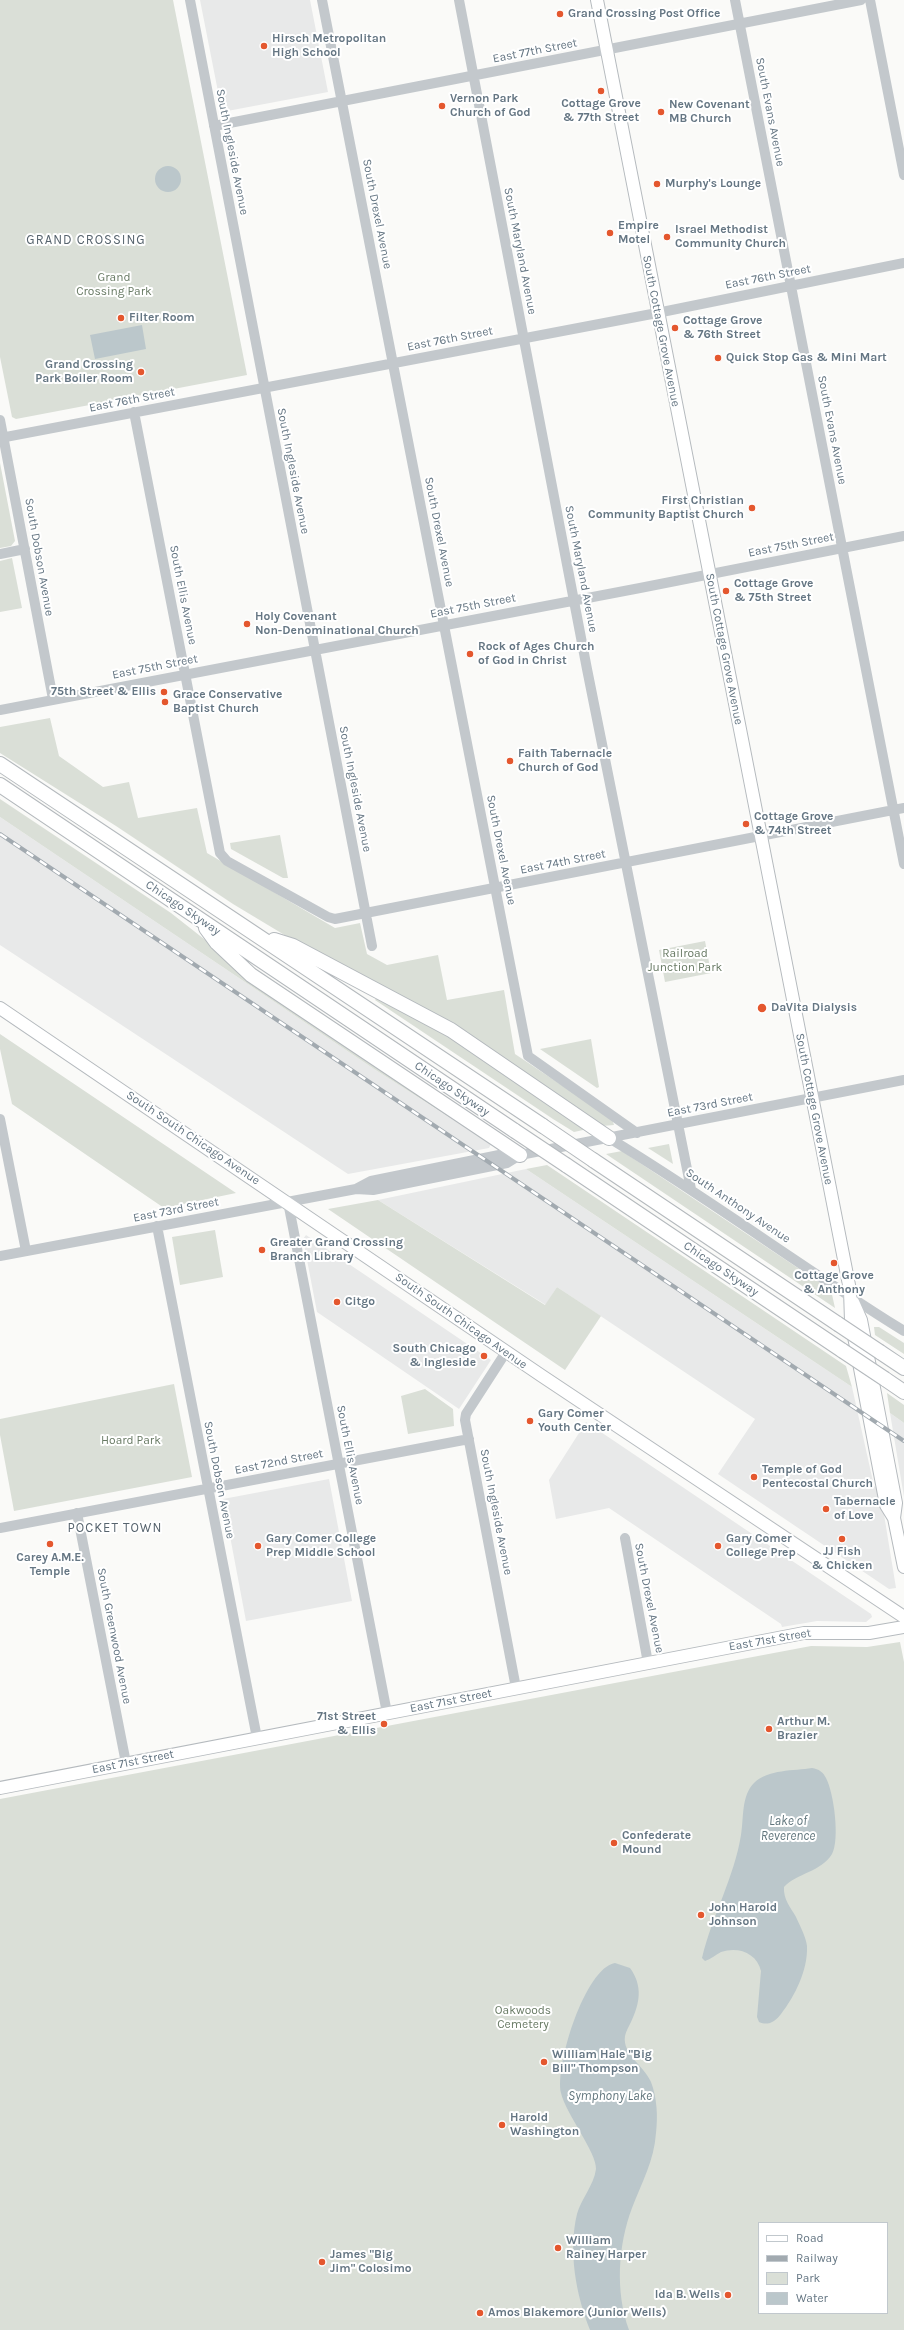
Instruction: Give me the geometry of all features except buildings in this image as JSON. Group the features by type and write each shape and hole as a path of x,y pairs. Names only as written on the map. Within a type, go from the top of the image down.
{"highway":[{"name":"Chicago Skyway","path":"0,764 904,1368"},
{"name":"Chicago Skyway","path":"0,785 904,1392"},
{"path":"201,921 216,943 251,975 520,1155"},
{"path":"256,934 293,946 423,1013 542,1091 609,1138"}],"main road":[{"name":"South Cottage Grove Avenue","path":"597,0 851,1299 861,1320 896,1503 894,1518 904,1567"},
{"name":"South South Chicago Avenue","path":"0,1008 288,1202 506,1352 904,1617"},
{"name":"East 71st Street","path":"0,1788 804,1633 869,1632 904,1627"}],"street":[{"name":"South Ingleside Avenue","path":"190,0 372,946"},
{"name":"South Drexel Avenue","path":"322,0 528,1056 637,1132"},
{"name":"South Maryland Avenue","path":"459,0 574,601 691,1189"},
{"name":"South Evans Avenue","path":"735,0 904,864"},
{"name":"East 77th Street","path":"214,126 607,51 861,0"},
{"path":"870,0 904,175"},
{"name":"East 76th Street","path":"2,437 657,313 904,263"},
{"name":"South Ellis Avenue","path":"134,412 220,853"},
{"name":"South Dobson Avenue","path":"0,420 2,437 53,699"},
{"name":"East 75th Street","path":"0,710 710,575 904,536"},
{"path":"0,554 25,549"},
{"name":"East 74th Street","path":"220,853 228,860 328,917 335,919 904,808"},
{"name":"East 73rd Street","path":"0,1256 356,1189 373,1190 506,1163 520,1155 904,1080"},
{"path":"0,1119 26,1251"},
{"name":"South Anthony Avenue","path":"609,1138 691,1189 851,1299"},
{"name":"South Ellis Avenue","path":"288,1202 387,1713"},
{"name":"South Dobson Avenue","path":"157,1226 257,1738"},
{"path":"851,1299 904,1331"},
{"name":"South Ingleside Avenue","path":"506,1352 466,1414 469,1439 516,1688"},
{"name":"East 72nd Street","path":"0,1528 469,1439"},
{"name":"South Greenwood Avenue","path":"77,1513 126,1763"},
{"name":"South Drexel Avenue","path":"625,1538 648,1663"}],"shaded area":[{"name":"Hirsch Metropolitan High School","path":"200,0 310,0 328,92 222,112"},
{"path":"0,817 374,1069 491,1144 489,1148 348,1174 0,945"},
{"path":"526,1169 852,1387 874,1486 880,1490 896,1588 889,1589 718,1474 755,1419 557,1287 546,1305 378,1200"},
{"path":"306,1235 491,1360 459,1409 317,1312 303,1239"},
{"path":"890,1413 904,1423 904,1497"},
{"name":"Gary Comer College Prep","path":"586,1422 871,1614 872,1617 866,1622 817,1621 782,1627 781,1624 609,1508 556,1519 549,1480"},
{"path":"329,1479 352,1601 246,1621 223,1499"}],"green space":[{"name":"Grand Crossing Park","path":"0,0 173,0 247,375 16,419 12,417 0,357"},
{"path":"0,463 15,541 11,546 0,548"},
{"path":"12,558 22,608 0,612 0,561"},
{"path":"50,718 59,756 103,787 129,782 138,818 197,808 207,853 335,928 360,923 367,954 387,965 438,955 447,1000 504,990 515,1054 612,1119 614,1125 602,1126 233,904 116,826 0,753 0,727"},
{"path":"0,799 171,913 218,950 491,1144 374,1069 0,817"},
{"path":"280,835 288,878 283,878 231,849 230,843"},
{"name":"Railroad Junction Park","path":"705,941 711,973 665,982 659,950"},
{"path":"378,996 410,1011 583,1127 583,1130 574,1132 553,1119 375,1000"},
{"path":"0,1034 236,1193 164,1208 12,1104 0,1049"},
{"path":"591,1039 599,1087 597,1088 540,1049"},
{"path":"669,1144 673,1164 648,1148"},
{"path":"622,1151 831,1290 835,1308 606,1154"},
{"path":"547,1165 846,1366 852,1387 526,1169"},
{"path":"378,1200 545,1305 557,1287 601,1316 565,1370 328,1209"},
{"path":"215,1230 223,1277 180,1285 172,1237"},
{"path":"874,1327 879,1327 904,1343 904,1354 875,1335"},
{"name":"Hoard Park","path":"174,1384 192,1477 14,1511 0,1435 0,1419"},
{"path":"425,1389 453,1409 454,1426 408,1434 401,1396"},
{"path":"887,1393 904,1405 904,1423 890,1413"},
{"name":"Oakwoods Cemetery","path":"900,1642 904,1662 904,2330 0,2330 0,1799 811,1646 867,1647"}],"water":[{"path":"168,166 177,170 181,179 177,188 168,192 159,188 155,179 159,170"},
{"path":"142,325 146,349 95,359 90,335"},
{"name":"Lake of Reverence","path":"812,1768 822,1772 829,1785 834,1805 836,1838 832,1854 822,1865 795,1878 784,1887 786,1899 803,1932 807,1946 807,1955 803,1973 796,1991 781,2014 776,2019 765,2024 759,2022 757,2017 761,1971 759,1965 751,1955 746,1952 727,1950 705,1961 702,1958 711,1927 738,1851 745,1801 750,1788 760,1778 766,1775 782,1771"},
{"name":"Symphony Lake","path":"615,1963 630,1968 637,1981 639,1995 638,2001 634,2015 625,2034 625,2043 630,2055 648,2076 651,2082 656,2101 657,2127 653,2153 627,2222 621,2253 620,2284 629,2330 590,2330 577,2288 573,2258 573,2243 577,2214 593,2181 596,2169 592,2153 564,2102 561,2093 560,2080 574,2019 583,1999 593,1981 604,1969"}],"railway":[{"path":"0,834 904,1441"}],"place":[{"name":"Grand Crossing Post Office","path":"560,14"},
{"name":"Hirsch Metropolitan High School","path":"264,46"},
{"name":"Cottage Grove & 77th Street","path":"601,91"},
{"name":"Vernon Park Church of God","path":"442,106"},
{"name":"New Covenant MB Church","path":"661,112"},
{"name":"Murphy's Lounge","path":"657,184"},
{"name":"Empire Motel","path":"610,233"},
{"name":"Israel Methodist Community Church","path":"667,237"},
{"name":"Filter Room","path":"121,318"},
{"name":"Cottage Grove & 76th Street","path":"675,328"},
{"name":"Quick Stop Gas & Mini Mart","path":"718,358"},
{"name":"Grand Crossing Park Boiler Room","path":"141,372"},
{"name":"First Christian Community Baptist Church","path":"752,508"},
{"name":"Cottage Grove & 75th Street","path":"726,591"},
{"name":"Holy Covenant Non-Denominational Church","path":"247,624"},
{"name":"Rock of Ages Church of God in Christ","path":"470,654"},
{"name":"75th Street & Ellis","path":"164,692"},
{"name":"Grace Conservative Baptist Church","path":"165,702"},
{"name":"Faith Tabernacle Church of God","path":"510,761"},
{"name":"Cottage Grove & 74th Street","path":"746,824"},
{"name":"DaVita Dialysis","path":"762,1008"},
{"name":"Greater Grand Crossing Branch Library","path":"262,1250"},
{"name":"Cottage Grove & Anthony","path":"834,1263"},
{"name":"Citgo","path":"337,1302"},
{"name":"South Chicago & Ingleside","path":"484,1356"},
{"name":"Gary Comer Youth Center","path":"530,1421"},
{"name":"Temple of God Pentecostal Church","path":"754,1477"},
{"name":"Tabernacle of Love","path":"826,1509"},
{"name":"JJ Fish & Chicken","path":"842,1539"},
{"name":"Carey A.M.E. Temple","path":"50,1544"},
{"name":"Gary Comer College Prep Middle School","path":"258,1546"},
{"name":"Gary Comer College Prep","path":"718,1546"},
{"name":"71st Street & Ellis","path":"384,1724"},
{"name":"Arthur M. Brazier","path":"769,1729"},
{"name":"Confederate Mound","path":"614,1843"},
{"name":"John Harold Johnson","path":"701,1915"},
{"name":"William Hale \"Big Bill\" Thompson","path":"544,2062"},
{"name":"Harold Washington","path":"502,2125"},
{"name":"William Rainey Harper","path":"558,2248"},
{"name":"James \"Big Jim\" Colosimo","path":"322,2262"},
{"name":"Ida B. Wells","path":"728,2295"},
{"name":"Amos Blakemore (Junior Wells)","path":"480,2313"}],"district":[{"name":"GRAND CROSSING","path":"86,240"},
{"name":"POCKET TOWN","path":"115,1528"}]}
